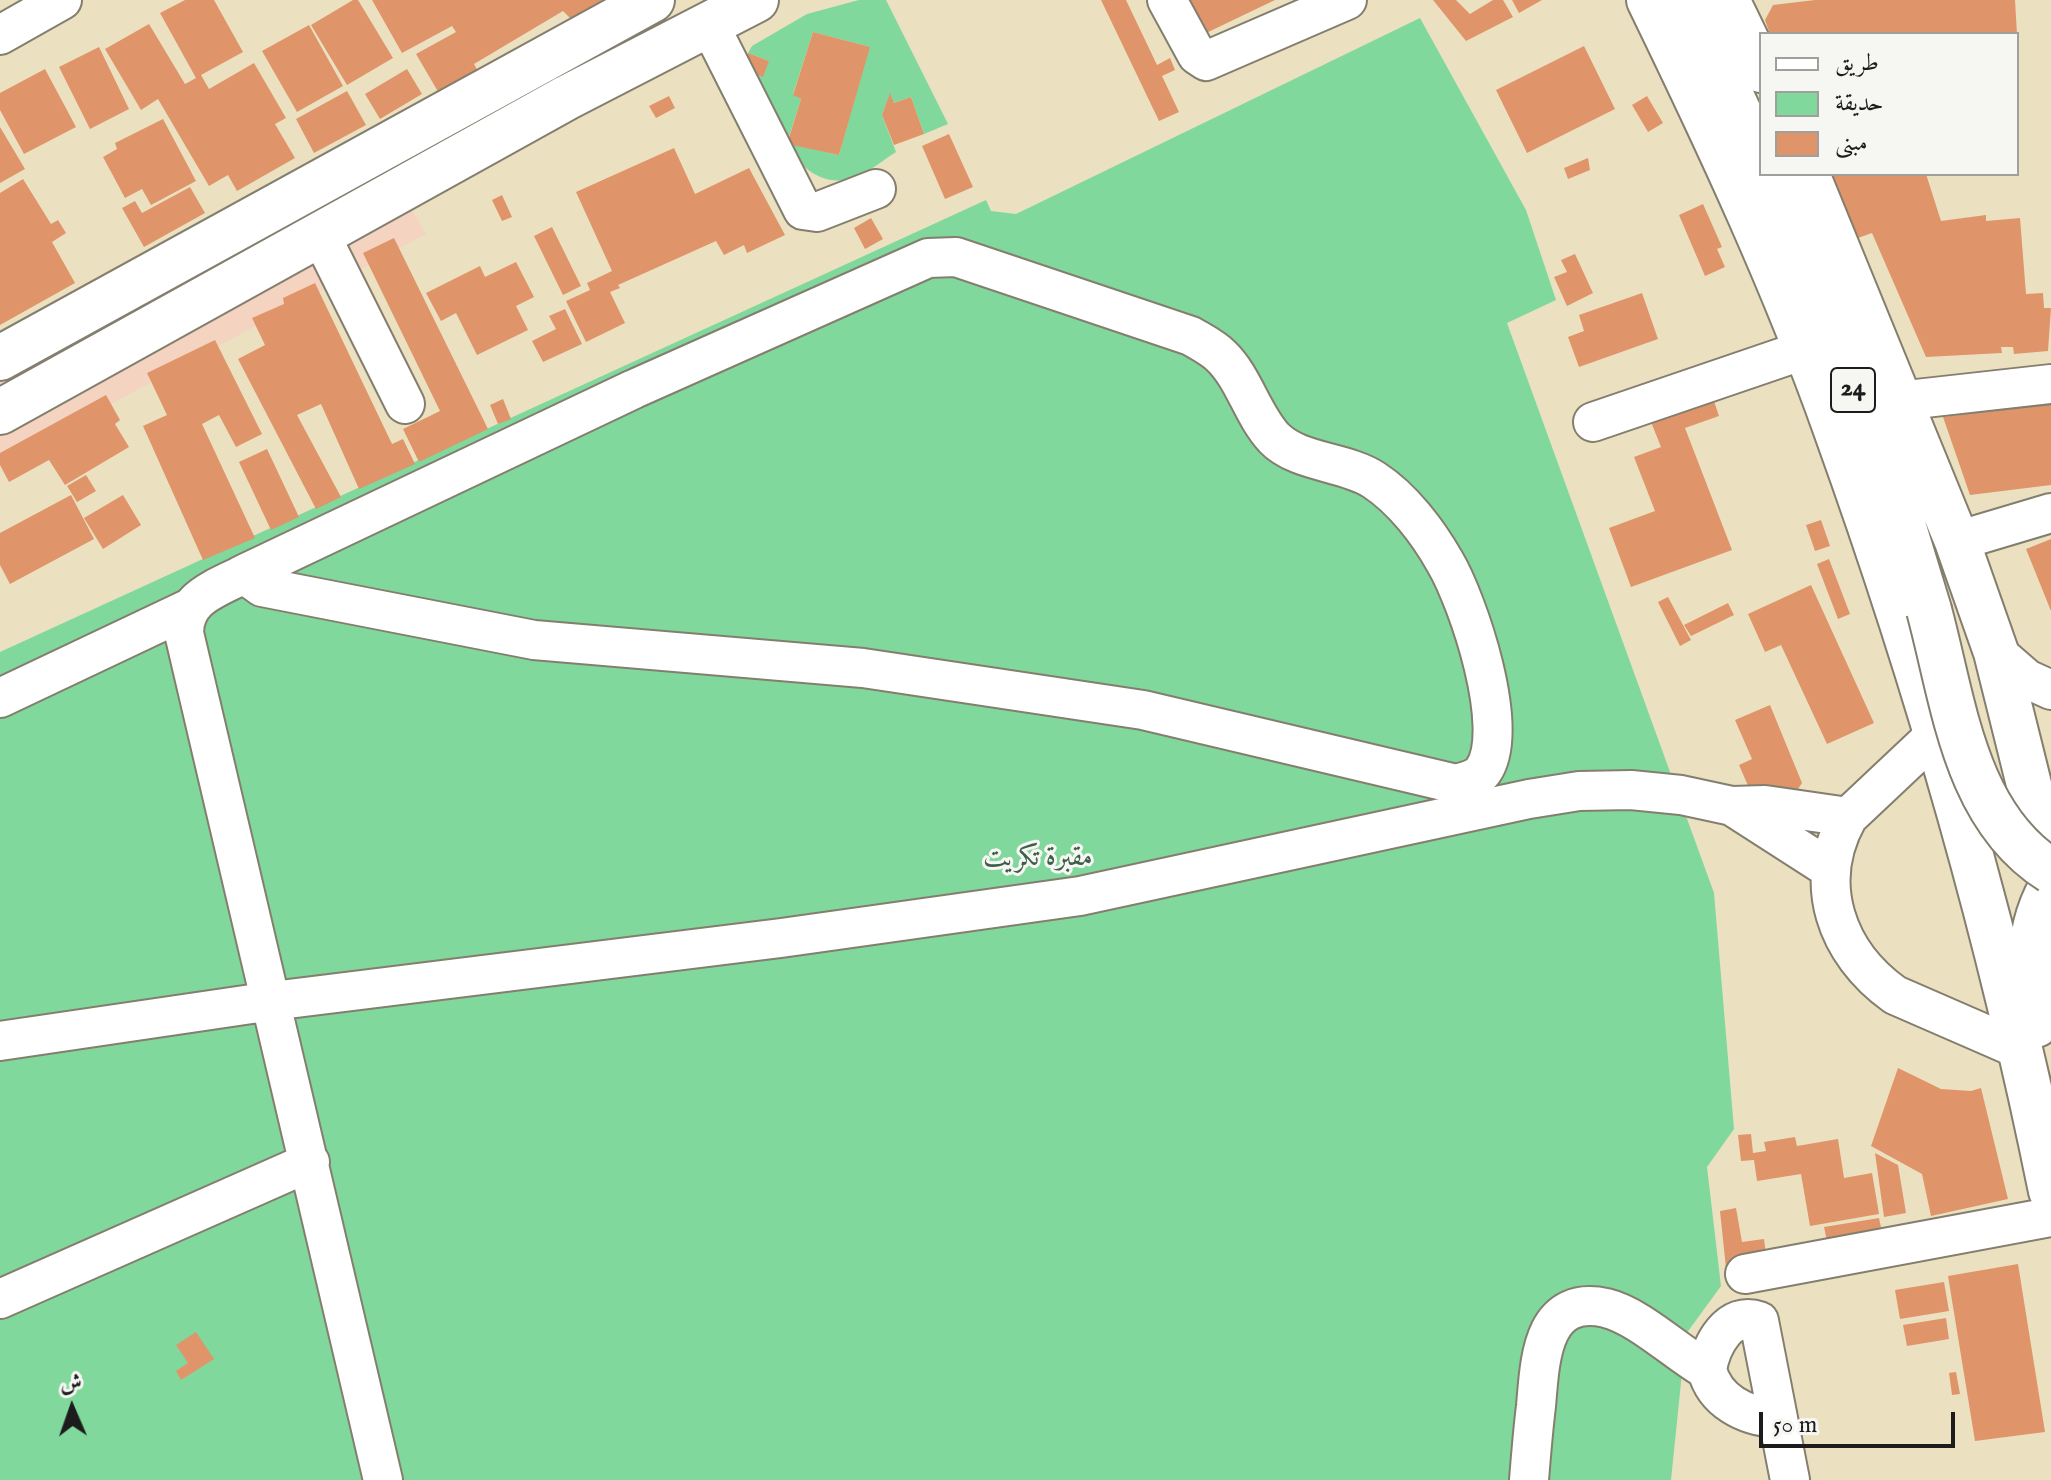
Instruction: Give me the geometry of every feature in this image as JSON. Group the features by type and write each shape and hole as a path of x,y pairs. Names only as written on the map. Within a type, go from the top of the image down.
{"main road":[{"path":"0,358 652,0"},
{"path":"2,406 321,236 566,98 756,0"},
{"path":"1649,0 1709,125 1836,428 1973,860 2051,1191"},
{"path":"1687,0 1759,156"},
{"path":"1727,0 1759,66"},
{"name":"24","path":"1768,176 1899,511 1976,783 2002,827 2019,847 2051,872"},
{"path":"1808,176 1957,541 1996,652 2051,872"},
{"path":"2051,887 2035,929 2030,963 2030,997 2051,1084"}],"street":[{"path":"0,35 62,0"},
{"path":"1167,0 1197,55 1206,61 1347,0"},
{"path":"710,26 803,210 817,212 876,189"},
{"path":"321,236 405,404"},
{"path":"0,698 188,609 199,598 244,574 662,376 928,258 956,257 1191,336 1223,357 1266,427 1283,446 1373,480 1417,520 1445,562 1470,613 1487,675 1489,753 1480,793"},
{"path":"1593,422 1804,350"},
{"path":"1898,401 2051,384"},
{"path":"1957,541 2051,513"},
{"path":"244,574 262,587 534,640 878,671 1143,710 1456,784 1480,793"},
{"path":"188,609 184,633 383,1480"},
{"path":"1996,652 2027,679 2051,690"},
{"path":"1934,736 1848,817 1839,833 1830,869 1829,890 1840,930 1862,967 1877,982 1895,995 2019,1049"},
{"path":"0,1041 272,1001 766,940 1080,896 1480,793 1631,790 1681,795 1732,806 1765,805 1848,817"},
{"path":"1732,806 1830,869"},
{"path":"0,1299 310,1162"},
{"path":"1745,1274 2051,1217"},
{"path":"1529,1480 1540,1356 1555,1322 1572,1310 1592,1307 1621,1314 1707,1370"},
{"path":"1775,1418 1755,1416 1736,1407 1712,1385 1707,1370 1717,1340 1729,1325 1741,1320 1759,1321 1775,1418 1790,1480"}],"shaded area":[{"path":"368,135 426,234 0,464 0,339"}],"green space":[{"path":"859,0 886,0 948,124 924,134 911,97 894,103 890,94 882,115 896,152 853,178 833,180 815,174 799,162 772,125 742,69 769,61 748,53 752,46 807,14","holes":["813,32 869,47 839,155 787,143 801,99 793,94"]},
{"name":"مقبرة تكريت","path":"1420,18 1526,210 1556,300 1507,323 1714,893 1734,1129 1707,1167 1721,1286 1686,1334 1671,1480 0,1480 0,652 986,200 991,211 1016,214"}],"building":[{"path":"185,0 214,0 243,52 201,75 209,89 254,63 286,118 275,124 295,158 237,191 228,175 209,186 158,99 141,110 105,49 149,24 185,84 196,78 160,13"},
{"path":"358,0 393,58 347,85 311,25"},
{"path":"372,0 603,0 571,19 563,11 474,64 479,73 440,95 416,54 456,32 452,26 402,53"},
{"path":"1101,0 1126,0 1157,65 1170,58 1175,70 1162,76 1179,112 1159,121"},
{"path":"1186,0 1275,0 1202,35"},
{"path":"1433,0 1456,0 1470,14 1493,0 1503,0 1513,17 1466,41"},
{"path":"1512,0 1542,0 1519,13"},
{"path":"1815,0 2015,0 2017,32 1769,32 1765,20 1773,5"},
{"path":"309,25 343,86 297,112 262,51"},
{"path":"813,32 870,47 839,155 787,144 801,99 793,95"},
{"path":"1584,46 1615,109 1527,153 1496,90"},
{"path":"99,47 129,109 90,129 59,67"},
{"path":"748,53 769,61 763,77 742,69"},
{"path":"45,69 76,127 24,154 0,110 0,93"},
{"path":"407,69 422,94 380,119 365,94"},
{"path":"347,91 366,125 314,153 296,119"},
{"path":"890,93 894,103 911,97 924,134 894,145 882,115"},
{"path":"669,96 675,108 656,118 649,106"},
{"path":"1647,96 1663,123 1648,132 1632,105"},
{"path":"163,119 196,181 151,205 142,189 125,198 103,157 117,149 115,143"},
{"path":"0,127 25,169 0,183"},
{"path":"949,134 973,187 945,199 922,146"},
{"path":"674,148 695,194 749,168 785,235 747,253 744,245 724,255 716,241 618,285 620,288 610,292 625,323 586,342 566,301 590,290 587,283 612,271 576,192"},
{"path":"1588,158 1590,170 1568,179 1564,168"},
{"path":"1833,176 1927,176 1941,221 1986,215 1986,221 2020,218 2026,294 2043,293 2044,308 2051,308 2048,351 2014,354 2013,347 2001,347 2002,353 1926,357 1872,233 1858,238"},
{"path":"23,179 51,224 58,220 66,233 52,242 75,283 0,325 0,193"},
{"path":"190,187 205,213 144,247 122,208 135,201 142,213"},
{"path":"502,195 512,217 502,221 492,200"},
{"path":"1703,204 1722,247 1717,249 1725,267 1705,276 1679,215"},
{"path":"871,218 883,239 865,249 854,228"},
{"path":"552,227 581,286 563,295 534,236"},
{"path":"394,238 488,429 419,462 403,429 440,411 363,253"},
{"path":"1575,254 1593,293 1567,306 1554,277 1567,272 1561,260"},
{"path":"516,262 534,297 516,306 528,330 477,355 456,313 441,321 426,293 480,266 485,277"},
{"path":"315,283 392,444 403,439 415,464 359,489 321,404 297,415 341,497 316,509 238,359 265,345 252,318 284,304 283,298"},
{"path":"1642,293 1658,339 1579,367 1568,337 1584,331 1579,315"},
{"path":"565,309 582,344 543,362 532,341 556,329 549,316"},
{"path":"215,340 262,434 236,447 219,415 202,424 255,538 203,560 143,426 167,415 147,373"},
{"path":"106,395 120,420 115,424 129,447 65,485 49,460 9,482 0,465 0,453"},
{"path":"1712,395 1719,416 1685,428 1732,550 1631,587 1609,528 1655,511 1634,457 1661,447 1649,417"},
{"path":"503,399 511,419 498,424 490,405"},
{"path":"2051,403 2051,485 1970,495 1943,417"},
{"path":"267,449 299,517 271,530 239,462"},
{"path":"86,475 96,491 77,502 67,486"},
{"path":"71,495 94,539 10,584 0,565 0,533"},
{"path":"123,495 141,525 103,549 84,518"},
{"path":"1821,520 1830,546 1815,551 1806,525"},
{"path":"2051,539 2051,611 2026,549"},
{"path":"1829,559 1850,614 1838,619 1817,564"},
{"path":"1811,585 1874,723 1827,744 1781,645 1765,652 1748,614"},
{"path":"1668,597 1691,640 1680,646 1658,602"},
{"path":"1728,603 1734,615 1691,636 1684,625"},
{"path":"1770,705 1802,783 1796,792 1753,797 1739,765 1752,759 1735,720"},
{"path":"1898,1068 1941,1089 1971,1091 1981,1088 2008,1199 1931,1216 1922,1174 1871,1146"},
{"path":"1751,1134 1753,1153 1766,1151 1764,1142 1795,1137 1797,1146 1838,1139 1844,1178 1872,1173 1879,1214 1810,1226 1801,1174 1757,1181 1754,1160 1741,1161 1738,1135"},
{"path":"1875,1153 1898,1165 1906,1213 1884,1217"},
{"path":"1736,1208 1742,1242 1764,1239 1767,1263 1726,1268 1720,1211"},
{"path":"1879,1218 1883,1237 1828,1246 1824,1227"},
{"path":"2018,1264 2045,1432 1975,1441 1948,1276"},
{"path":"1944,1282 1949,1311 1900,1319 1895,1290"},
{"path":"1946,1318 1949,1339 1907,1346 1903,1325"},
{"path":"196,1332 214,1359 181,1380 176,1371 188,1363 176,1345"},
{"path":"1956,1372 1960,1394 1952,1395 1949,1373"}]}
